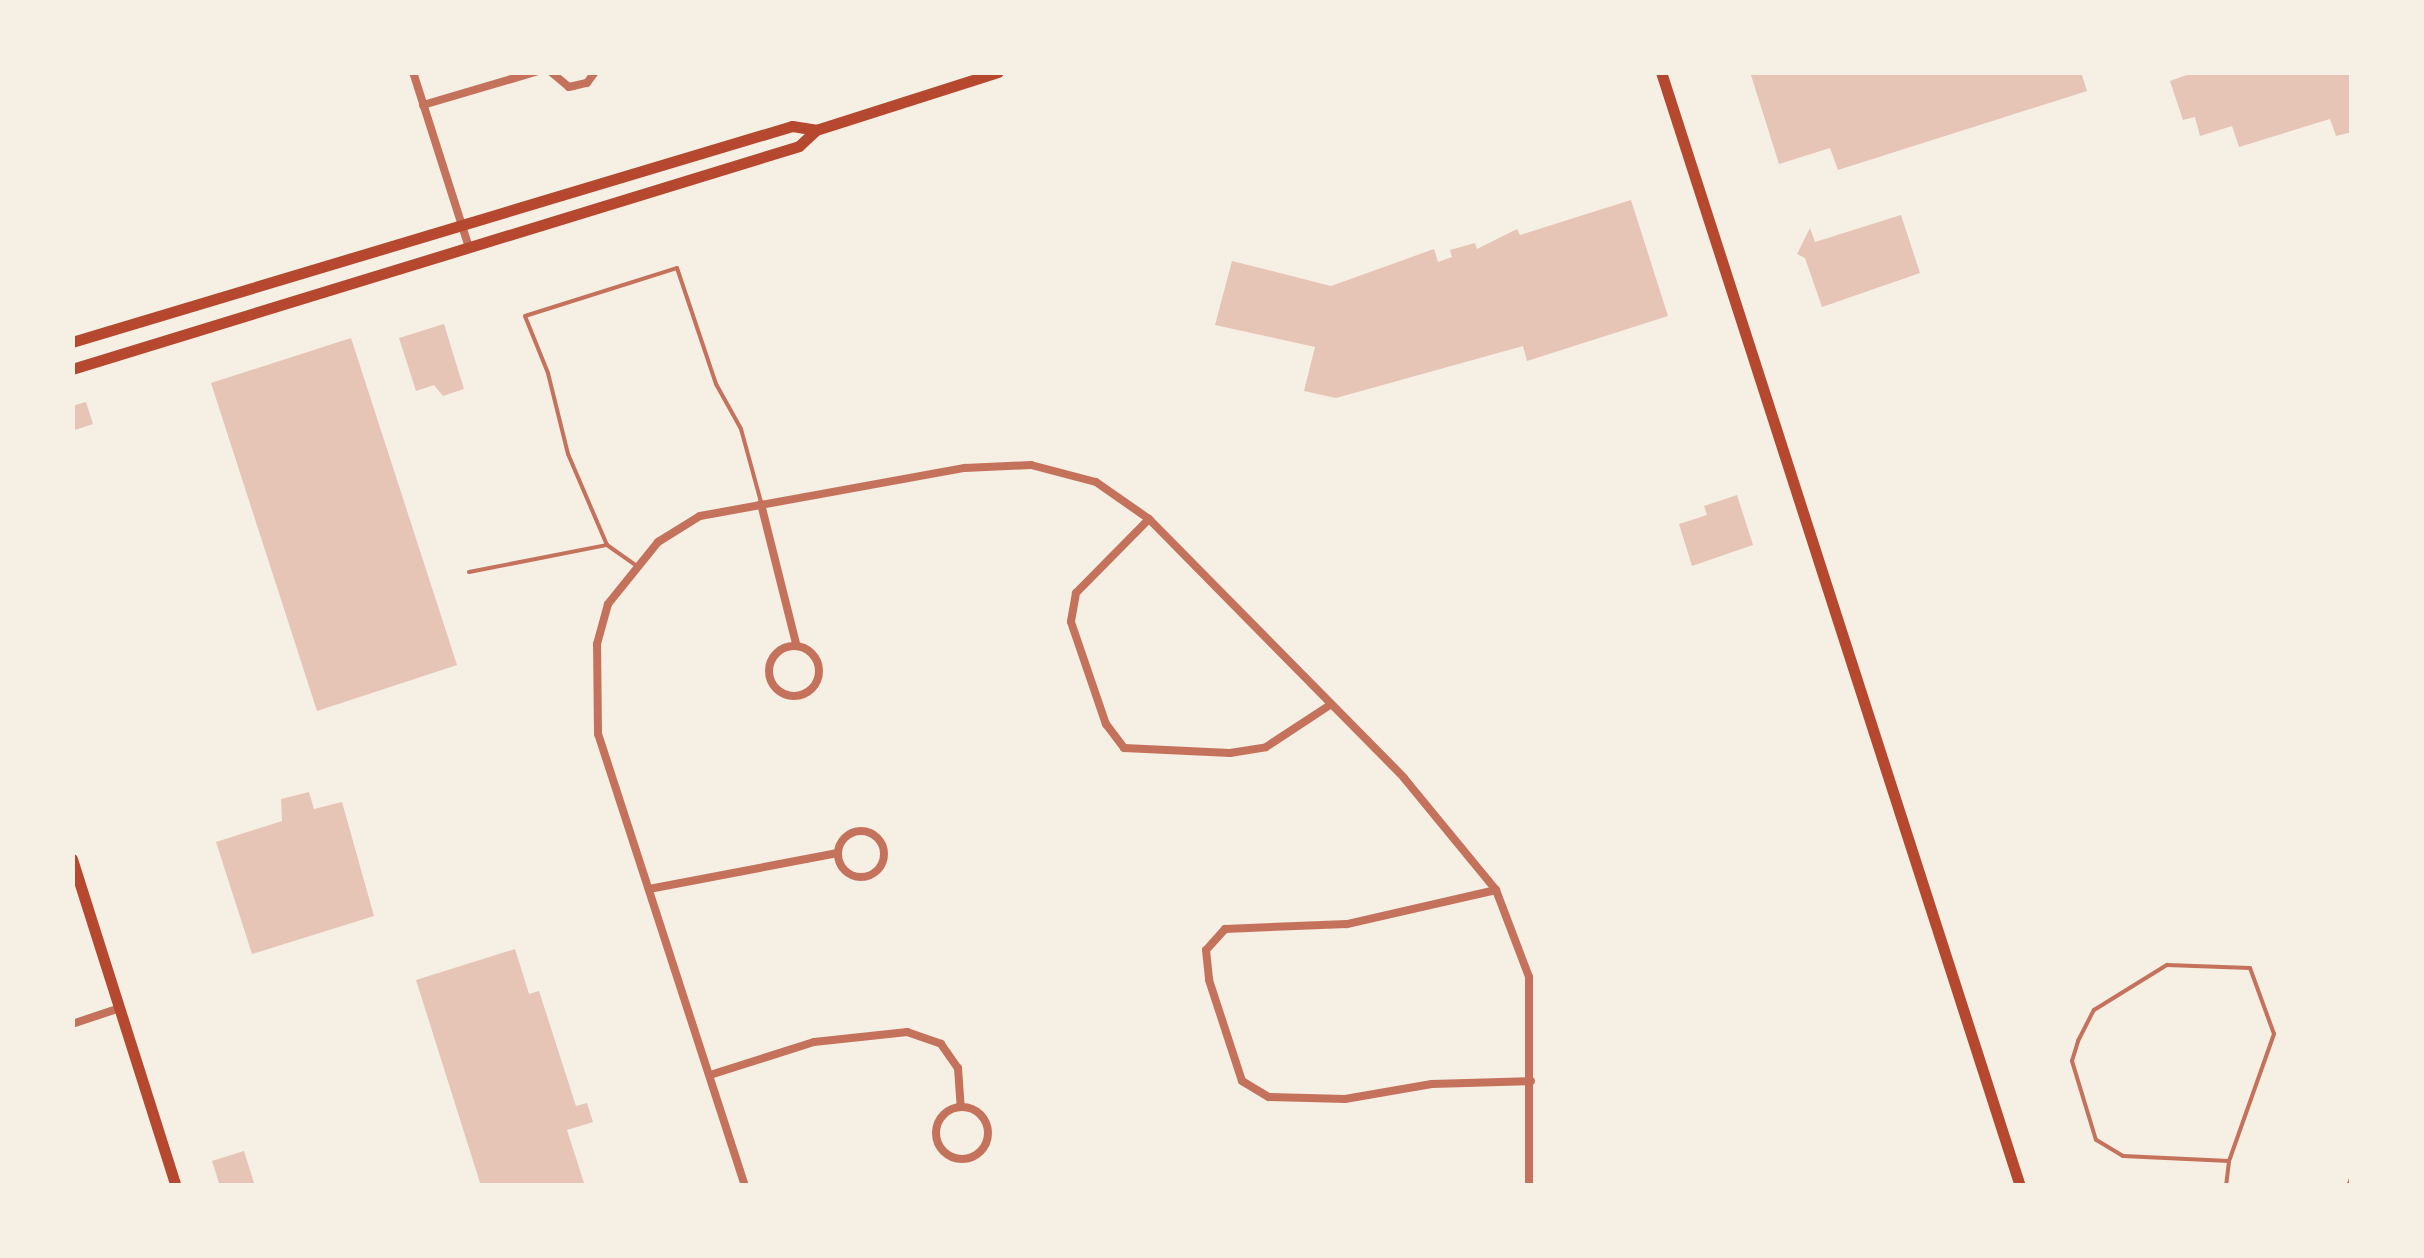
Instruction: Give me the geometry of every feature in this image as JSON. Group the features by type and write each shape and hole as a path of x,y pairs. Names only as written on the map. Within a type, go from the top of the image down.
{"main road":[{"path":"72,369 799,146 816,130 998,72"},
{"path":"1661,72 2020,1186"},
{"path":"72,342 792,126 816,130"},
{"path":"72,858 178,1186"}],"street":[{"path":"413,72 469,248"},
{"path":"423,105 535,72"},
{"path":"552,72 560,83 578,87 595,72"},
{"path":"745,1186 598,734 593,690 608,604 636,564 658,542 700,516 966,468 1031,465 1096,482 1150,519 1404,778 1496,890 1529,977 1529,1186"},
{"path":"762,504 796,643 815,657 815,688 801,696 781,695 770,683 771,662 796,643"},
{"path":"1150,519 1076,593 1071,622 1106,724 1124,748 1211,753 1266,747 1330,705"},
{"path":"863,831 882,842 884,856 878,870 864,877 849,874 838,854 848,834 863,831"},
{"path":"649,889 838,854"},
{"path":"1496,890 1348,924 1225,930 1206,950 1209,980 1242,1082 1269,1097 1345,1099 1432,1084 1531,1080"},
{"path":"72,1024 120,1008"},
{"path":"710,1075 814,1042 907,1032 940,1044 950,1056 958,1068 961,1108"},
{"path":"961,1108 978,1113 988,1128 980,1152 963,1159 947,1154 936,1134 946,1112 961,1108"}],"lane":[{"path":"636,564 607,545 568,454 548,373 524,316 677,268 716,384 742,429 762,504"},
{"path":"469,572 607,545"},
{"path":"2226,1186 2228,1162 2274,1034 2250,968 2168,965 2094,1010 2078,1041 2072,1061 2096,1140 2124,1156 2228,1162"},
{"path":"2348,1186 2352,1176"}],"building":[{"path":"1750,72 2081,72 2087,91 1838,170 1830,148 1779,164"},
{"path":"2195,72 2349,72 2352,132 2336,136 2330,119 2239,147 2232,126 2200,136 2195,117 2183,120 2170,81"},
{"path":"1631,200 1668,316 1527,361 1523,346 1336,398 1304,391 1315,347 1215,325 1232,261 1331,286 1434,249 1438,262 1452,257 1450,250 1475,243 1477,249 1517,229 1520,235"},
{"path":"1901,215 1920,273 1822,307 1805,258 1797,254 1810,228 1815,242"},
{"path":"444,324 464,389 443,396 434,385 416,391 399,338"},
{"path":"351,338 457,665 317,711 211,383"},
{"path":"86,402 93,424 72,431 72,406"},
{"path":"1737,495 1753,545 1692,566 1679,524 1707,515 1704,506"},
{"path":"309,792 314,809 342,802 374,916 252,954 216,842 282,821 281,799"},
{"path":"515,949 529,994 539,991 576,1106 587,1103 593,1122 567,1130 585,1186 481,1186 416,980"},
{"path":"244,1151 255,1186 220,1186 212,1161"}]}
